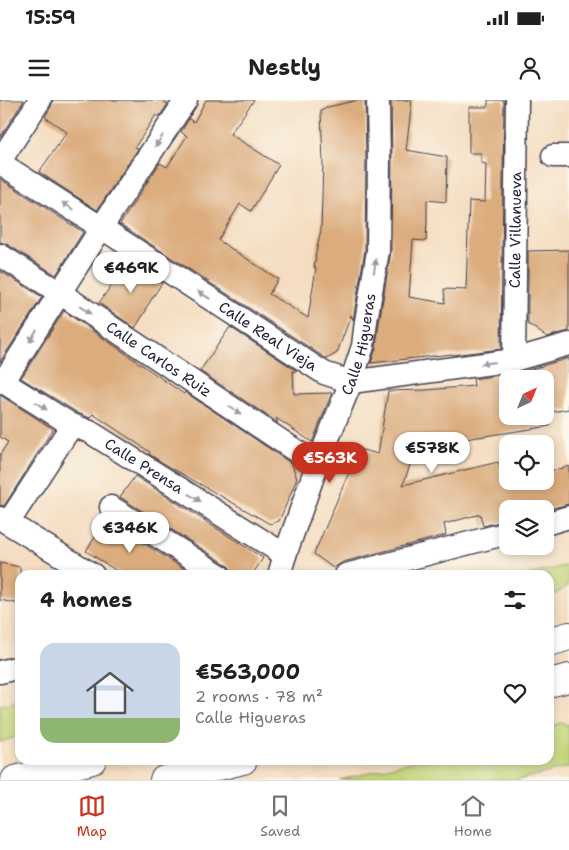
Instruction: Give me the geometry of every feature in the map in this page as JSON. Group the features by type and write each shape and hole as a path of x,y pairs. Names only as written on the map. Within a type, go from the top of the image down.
{"main road":[{"path":"554,640 569,636"},
{"path":"554,682 569,678"},
{"path":"14,780 72,765"},
{"path":"164,780 222,765"}],"street":[{"path":"0,162 40,100"},
{"path":"2,381 186,100"},
{"name":"Calle Higueras","path":"282,565 317,465 351,382 363,346 378,251 378,100"},
{"name":"Calle Villanueva","path":"514,360 517,100"},
{"name":"Calle Real Vieja","path":"0,162 324,374 351,382 514,360 569,344"},
{"name":"Calle Carlos Ruiz","path":"0,255 317,465"},
{"name":"Calle Prensa","path":"2,381 72,426 90,432 282,565"},
{"path":"72,426 4,520 85,570"},
{"path":"110,507 210,570"},
{"path":"554,522 569,518"},
{"path":"365,570 499,535"},
{"path":"0,672 15,668"}],"green space":[{"path":"569,565 569,585 554,595 554,570 548,570"},
{"path":"15,701 15,738 0,742 0,705"},
{"path":"561,723 569,725 569,767 518,780 340,780 398,765 554,765 554,725"}],"building":[{"path":"0,100 24,100 0,137"},
{"path":"53,100 165,100 164,102 168,104 159,117 156,115 135,147 138,149 97,210 39,172 67,132 45,117"},
{"path":"206,100 254,100 230,134 279,165 251,211 240,204 218,240 278,279 269,294 308,318 316,268 314,267 315,257 321,230 323,163 321,111 328,107 365,100 365,250 353,320 351,315 337,353 327,359 120,224 160,163 167,167 187,136 181,132 189,119 194,122"},
{"path":"391,100 412,100 406,150 447,157 446,202 427,200 426,241 413,240 409,297 445,303 444,289 466,290 469,201 485,202 486,164 481,163 481,153 469,153 469,107 488,107 488,100 504,100 501,349 371,363 376,348 391,251"},
{"path":"0,179 83,232 56,275 7,244 0,242"},
{"path":"569,250 569,331 547,337 528,324 528,251"},
{"path":"128,261 162,283 135,328 99,303"},
{"path":"0,271 42,297 0,362"},
{"path":"64,311 184,394 185,392 292,464 297,479 279,521 270,524 163,463 149,454 150,452 93,414 90,418 78,413 21,378"},
{"path":"230,327 297,371 293,371 294,394 332,393 312,442 276,418 278,423 200,371"},
{"path":"569,358 569,409 554,412 554,370 528,370"},
{"path":"499,375 499,425 550,426 417,445 403,485 498,462 499,490 554,490 554,470 569,466 569,504 554,508 554,500 499,500 499,522 483,526 480,514 444,524 446,535 343,562 333,568 314,554 359,449 378,454 388,391 474,386 473,379"},
{"path":"0,395 53,429 4,506 0,505 0,455 8,442 0,437"},
{"path":"135,476 263,558 255,570 231,570 226,564 120,497"},
{"path":"106,520 186,570 115,570 86,551"},
{"path":"0,563 20,567 20,570 15,570 15,603 0,600"}]}
